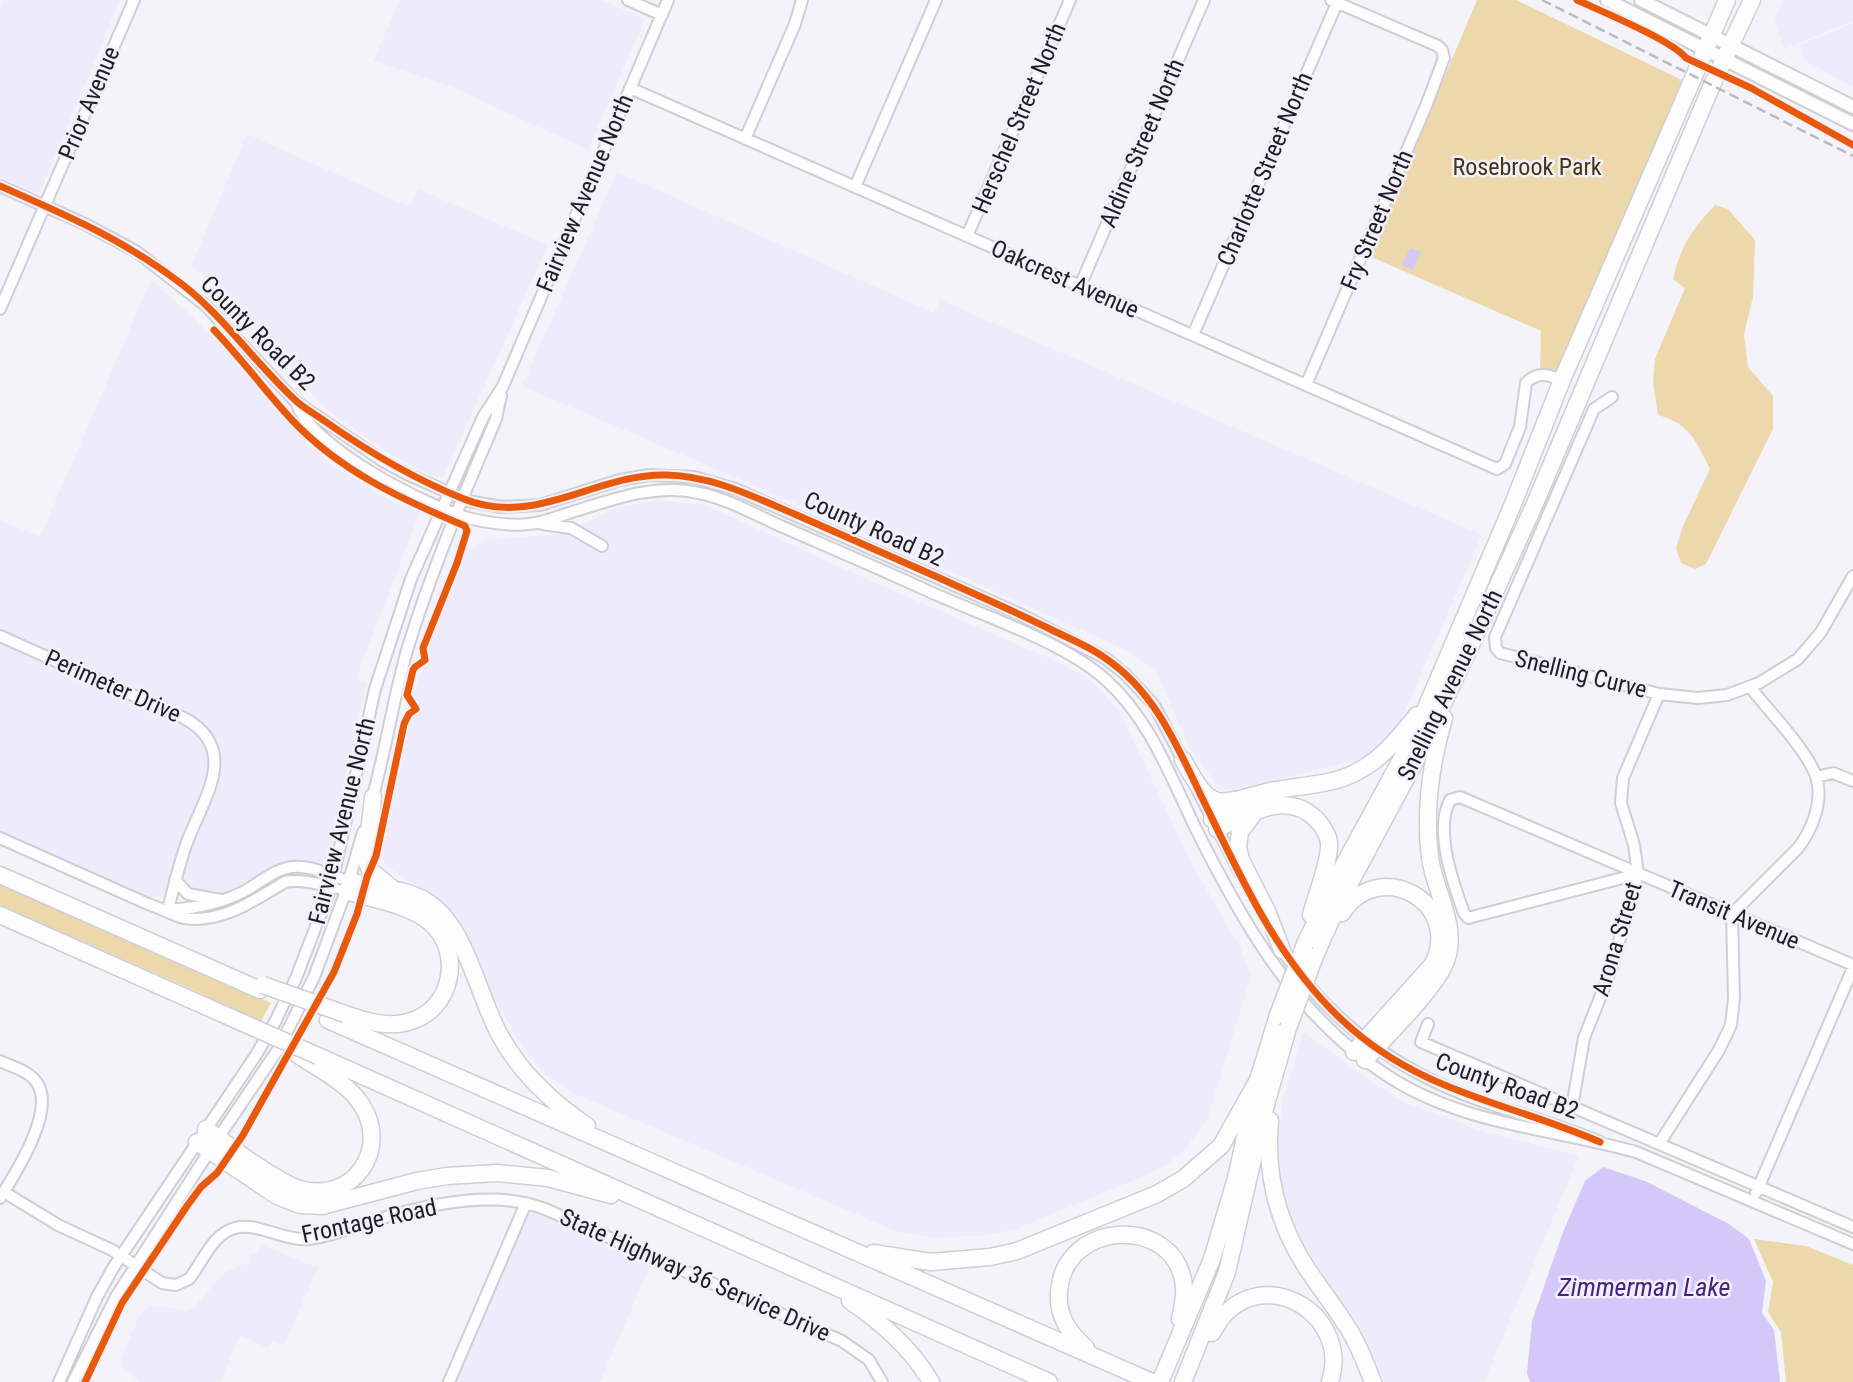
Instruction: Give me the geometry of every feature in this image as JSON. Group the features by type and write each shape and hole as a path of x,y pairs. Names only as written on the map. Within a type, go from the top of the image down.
{"highway":[{"name":"Snelling Avenue North","path":"1160,1382 1212,1259 1236,1178 1258,1080 1312,946 1414,736 1508,516 1562,380 1727,0"},
{"name":"Snelling Avenue North","path":"1312,946 1344,894 1419,754 1470,647 1533,508 1712,85 1752,0"},
{"path":"1365,1050 1435,981 1450,949 1450,926 1433,878 1428,811 1437,744 1470,647"},
{"path":"1183,760 1204,792 1218,801 1325,783 1365,769 1394,744 1431,697"},
{"path":"1214,824 1247,802 1286,788"},
{"path":"373,797 366,860 370,870 394,890"},
{"path":"1214,824 1260,808 1280,805 1301,807 1316,819 1326,834 1329,849 1311,916 1312,946"},
{"path":"1260,808 1240,832 1238,847 1241,860 1267,911 1282,950"},
{"path":"0,875 1152,1382"},
{"path":"340,884 394,890 425,900 444,915 451,924 492,1022 515,1060 531,1079 588,1127 663,1167"},
{"path":"261,988 381,1024 407,1023 418,1019 441,999 446,990 451,965 445,942 433,925 397,906 340,884"},
{"path":"1312,946 1348,904 1362,892 1372,889 1393,887 1410,892 1426,903 1437,921 1440,941 1433,964 1365,1050"},
{"path":"0,915 283,1040 315,1061 353,1094 370,1121 373,1142 365,1165 352,1179 327,1191 299,1189 208,1140"},
{"name":"Snelling Avenue North","path":"1186,1375 1230,1263 1260,1128 1280,1056 1283,1022"},
{"path":"1280,1056 1269,1130 1276,1203 1288,1235 1350,1332 1373,1382"},
{"path":"315,1061 686,1220 1049,1382"},
{"path":"802,1230 860,1250 909,1259 954,1262 1017,1251 1157,1194 1183,1179 1221,1146 1258,1080"},
{"path":"208,1140 277,1196 300,1205 322,1206 447,1175 497,1173 522,1174 581,1186 686,1220"},
{"path":"1096,1357 1073,1337 1068,1328 1060,1308 1060,1284 1064,1270 1078,1251 1096,1239 1117,1234 1141,1237 1159,1245 1168,1252 1179,1268 1184,1302 1170,1358"},
{"path":"813,1276 884,1326 917,1362 931,1382"},
{"path":"1186,1375 1224,1315 1242,1302 1273,1296 1285,1297 1305,1307 1322,1322 1329,1333 1334,1354 1330,1382"}],"main road":[{"path":"1606,0 1728,53 1853,124"},
{"path":"1641,0 1708,43"},
{"path":"1728,53 1853,107"}],"street":[{"name":"Prior Avenue","path":"0,309 134,0"},
{"path":"628,0 662,15"},
{"name":"Fairview Avenue North","path":"60,1382 93,1306 120,1256 277,1053 314,977 340,884 382,666 415,568 483,417 503,386 668,0"},
{"path":"745,139 795,24 802,0"},
{"path":"855,187 936,0"},
{"name":"Herschel Street North","path":"967,236 1070,0"},
{"name":"Aldine Street North","path":"1080,286 1204,0"},
{"name":"Fry Street North","path":"1306,385 1426,106 1444,54 1438,46 1334,1"},
{"name":"Charlotte Street North","path":"1192,335 1334,1"},
{"name":"Oakcrest Avenue","path":"630,88 1494,468 1501,468 1505,464 1520,427 1527,383 1535,376 1545,374 1562,380"},
{"name":"County Road B2","path":"0,186 109,235 137,252 185,287 228,328 295,401 383,461 463,499 494,507 531,506 557,502 637,476 694,477 745,493 1022,615 1105,657 1154,705 1282,950 1365,1050 1394,1080 1465,1113 1636,1152 1853,1244"},
{"name":"Fairview Avenue North","path":"73,1382 97,1332 275,1022 340,884 373,797 389,718 407,650 435,568 496,419 503,386"},
{"name":"Snelling Curve","path":"1612,397 1594,409 1495,643 1500,653 1660,694 1712,697 1750,687 1798,659 1811,646 1853,576"},
{"name":"County Road B2","path":"295,401 298,410 315,429 349,458 381,478 457,514 499,523 536,523 631,494 667,490 699,493 768,520 1015,629 1085,664 1130,704 1159,753 1241,916 1276,968 1312,1013 1365,1050 1401,1064 1446,1087 1563,1126 1600,1142"},
{"path":"536,523 568,527 602,545"},
{"path":"1015,629 1022,615"},
{"name":"Perimeter Drive","path":"0,636 184,718 201,729 207,737 215,756 215,776 189,838 168,910"},
{"path":"1659,1144 1719,1050 1731,1025 1734,998 1732,914 1805,838 1816,814 1816,777 1802,751 1750,687"},
{"name":"Arona Street","path":"1572,1107 1584,1038 1611,971 1638,874 1634,845 1623,815 1621,790 1627,766 1660,694"},
{"path":"1816,777 1833,773 1853,781"},
{"name":"Transit Avenue","path":"1638,874 1468,918 1446,856 1445,809 1450,800 1460,797 1853,967"},
{"path":"1198,832 1214,824"},
{"path":"0,838 181,918 213,917 251,903 285,882 300,880 340,884"},
{"path":"168,910 208,906 223,901 290,867 304,867 340,884"},
{"path":"175,880 188,894 223,901"},
{"path":"1752,1200 1853,967"},
{"path":"1428,1024 1421,1042 1853,1227"},
{"path":"0,1061 30,1075 39,1087 42,1102 28,1148 2,1195"},
{"name":"Frontage Road","path":"2,1195 112,1250 162,1283 176,1284 189,1279 219,1237 234,1228 253,1227 287,1238 311,1239 391,1215 443,1204 487,1201 526,1203"},
{"path":"449,1382 526,1203"},
{"name":"State Highway 36 Service Drive","path":"526,1203 842,1340 861,1352 875,1368 882,1382"}],"shaded area":[{"path":"4,0 120,0 39,194 0,177 0,11"},
{"path":"400,0 601,0 645,19 588,150 452,87 373,61"},
{"path":"1783,0 1853,0 1853,21 1784,49 1774,20"},
{"path":"1853,23 1853,87 1804,60 1800,45"},
{"path":"247,134 410,207 418,189 548,245 444,475 436,479 387,452 321,405 264,336 216,287 191,266"},
{"path":"617,172 934,313 940,300 1482,535 1400,722 1388,740 1367,756 1349,762 1229,791 1215,782 1191,750 1155,669 1124,649 846,525 522,386"},
{"path":"151,280 190,314 228,353 283,419 329,463 384,497 420,512 356,678 366,683 329,856 317,865 294,861 282,863 222,896 150,897 0,831 0,520 40,537"},
{"path":"660,500 700,504 714,509 1062,664 1098,687 1120,713 1194,868 1240,947 1251,976 1208,1117 1186,1149 1170,1162 1151,1173 1016,1229 988,1235 932,1238 896,1231 573,1093 547,1075 525,1050 489,991 454,915 441,902 388,867 383,860 383,839 406,721 434,627 452,581 470,548 484,540 562,534 618,507"},
{"path":"1304,1032 1404,1102 1487,1133 1579,1156 1484,1382 1385,1382 1358,1326 1290,1225 1279,1179 1277,1140 1283,1099"},
{"path":"536,1213 650,1266 600,1382 456,1382 529,1214"},
{"path":"262,1245 318,1268 284,1345 272,1341 268,1348 240,1335 220,1382 140,1382 122,1367 125,1349 140,1315 147,1308 161,1306 185,1311 194,1307 225,1272 249,1262 250,1254 258,1254"}],"green space":[{"name":"Rosebrook Park","path":"1477,0 1516,0 1682,80 1562,371 1540,368 1541,331 1369,256"},
{"path":"1715,205 1728,209 1755,240 1753,297 1744,334 1748,367 1773,396 1773,429 1706,564 1695,569 1681,563 1676,548 1683,526 1710,469 1691,435 1678,423 1658,415 1653,382 1655,359 1685,288 1673,279 1679,257 1694,230"},
{"path":"0,883 271,1003 260,1023 198,992 0,905"},
{"path":"1754,1239 1806,1246 1853,1265 1853,1382 1786,1382 1781,1332 1768,1312 1773,1282"}],"water":[{"path":"1410,248 1421,252 1413,270 1402,265"},
{"name":"Zimmerman Lake","path":"1603,1167 1645,1181 1729,1224 1749,1239 1766,1281 1762,1313 1774,1330 1780,1382 1530,1382 1527,1373 1532,1321 1563,1232 1585,1181"}],"railway":[{"path":"1542,0 1853,156"}],"cycle path":[{"path":"1577,0 1652,35 1686,58 1751,88 1853,145"},
{"path":"0,186 139,254 198,298 301,405 376,455 464,499 491,506 517,507 542,504 641,477 667,475 701,479 734,489 799,516 1009,609 1092,650 1124,673 1154,708 1178,748 1266,923 1301,974 1342,1020 1371,1045 1433,1080 1600,1142"},
{"path":"85,1382 122,1303 187,1206 201,1187 217,1173 243,1135 334,972 376,856 404,724 409,714 416,709 407,695 413,670 425,660 423,648 467,531 465,526 372,482 330,454 292,420 214,330"}]}
